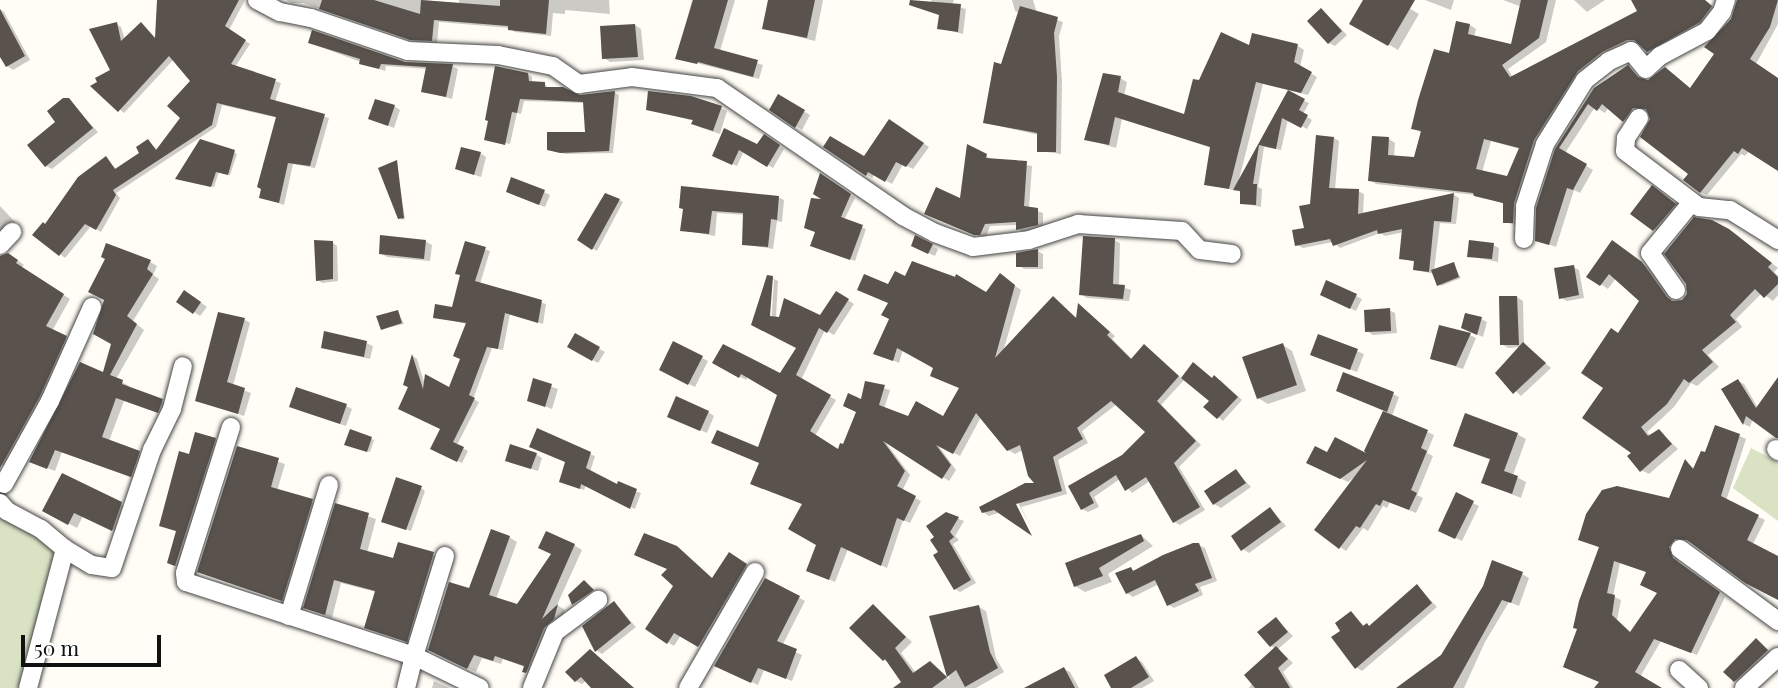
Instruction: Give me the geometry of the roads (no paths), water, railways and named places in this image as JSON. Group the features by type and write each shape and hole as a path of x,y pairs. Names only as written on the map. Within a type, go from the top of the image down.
{"street":[{"path":"257,0 280,12 312,18 408,51 498,55 553,66 579,84 632,77 717,88 903,216 935,233 973,247 1029,240 1078,224 1182,231 1200,250 1232,254"},
{"path":"1524,239 1525,206 1545,144 1585,80 1609,61 1631,51 1646,69 1660,55 1707,30 1722,12 1726,0"},
{"path":"1639,118 1626,138 1625,151 1692,202 1716,211 1730,210 1778,240"},
{"path":"1676,290 1650,253 1692,202"},
{"path":"92,307 50,401 1,492 7,511 41,529 65,549 92,565 112,568 152,450 172,409 183,366"},
{"path":"231,427 185,573 186,582 414,656 480,688"},
{"path":"289,616 328,485"},
{"path":"28,688 65,549"},
{"path":"1680,549 1778,621"},
{"path":"406,688 445,556"},
{"path":"688,688 755,572"},
{"path":"532,688 555,632 598,600"},
{"path":"1744,688 1778,657"},
{"path":"1679,670 1699,688"}]}
